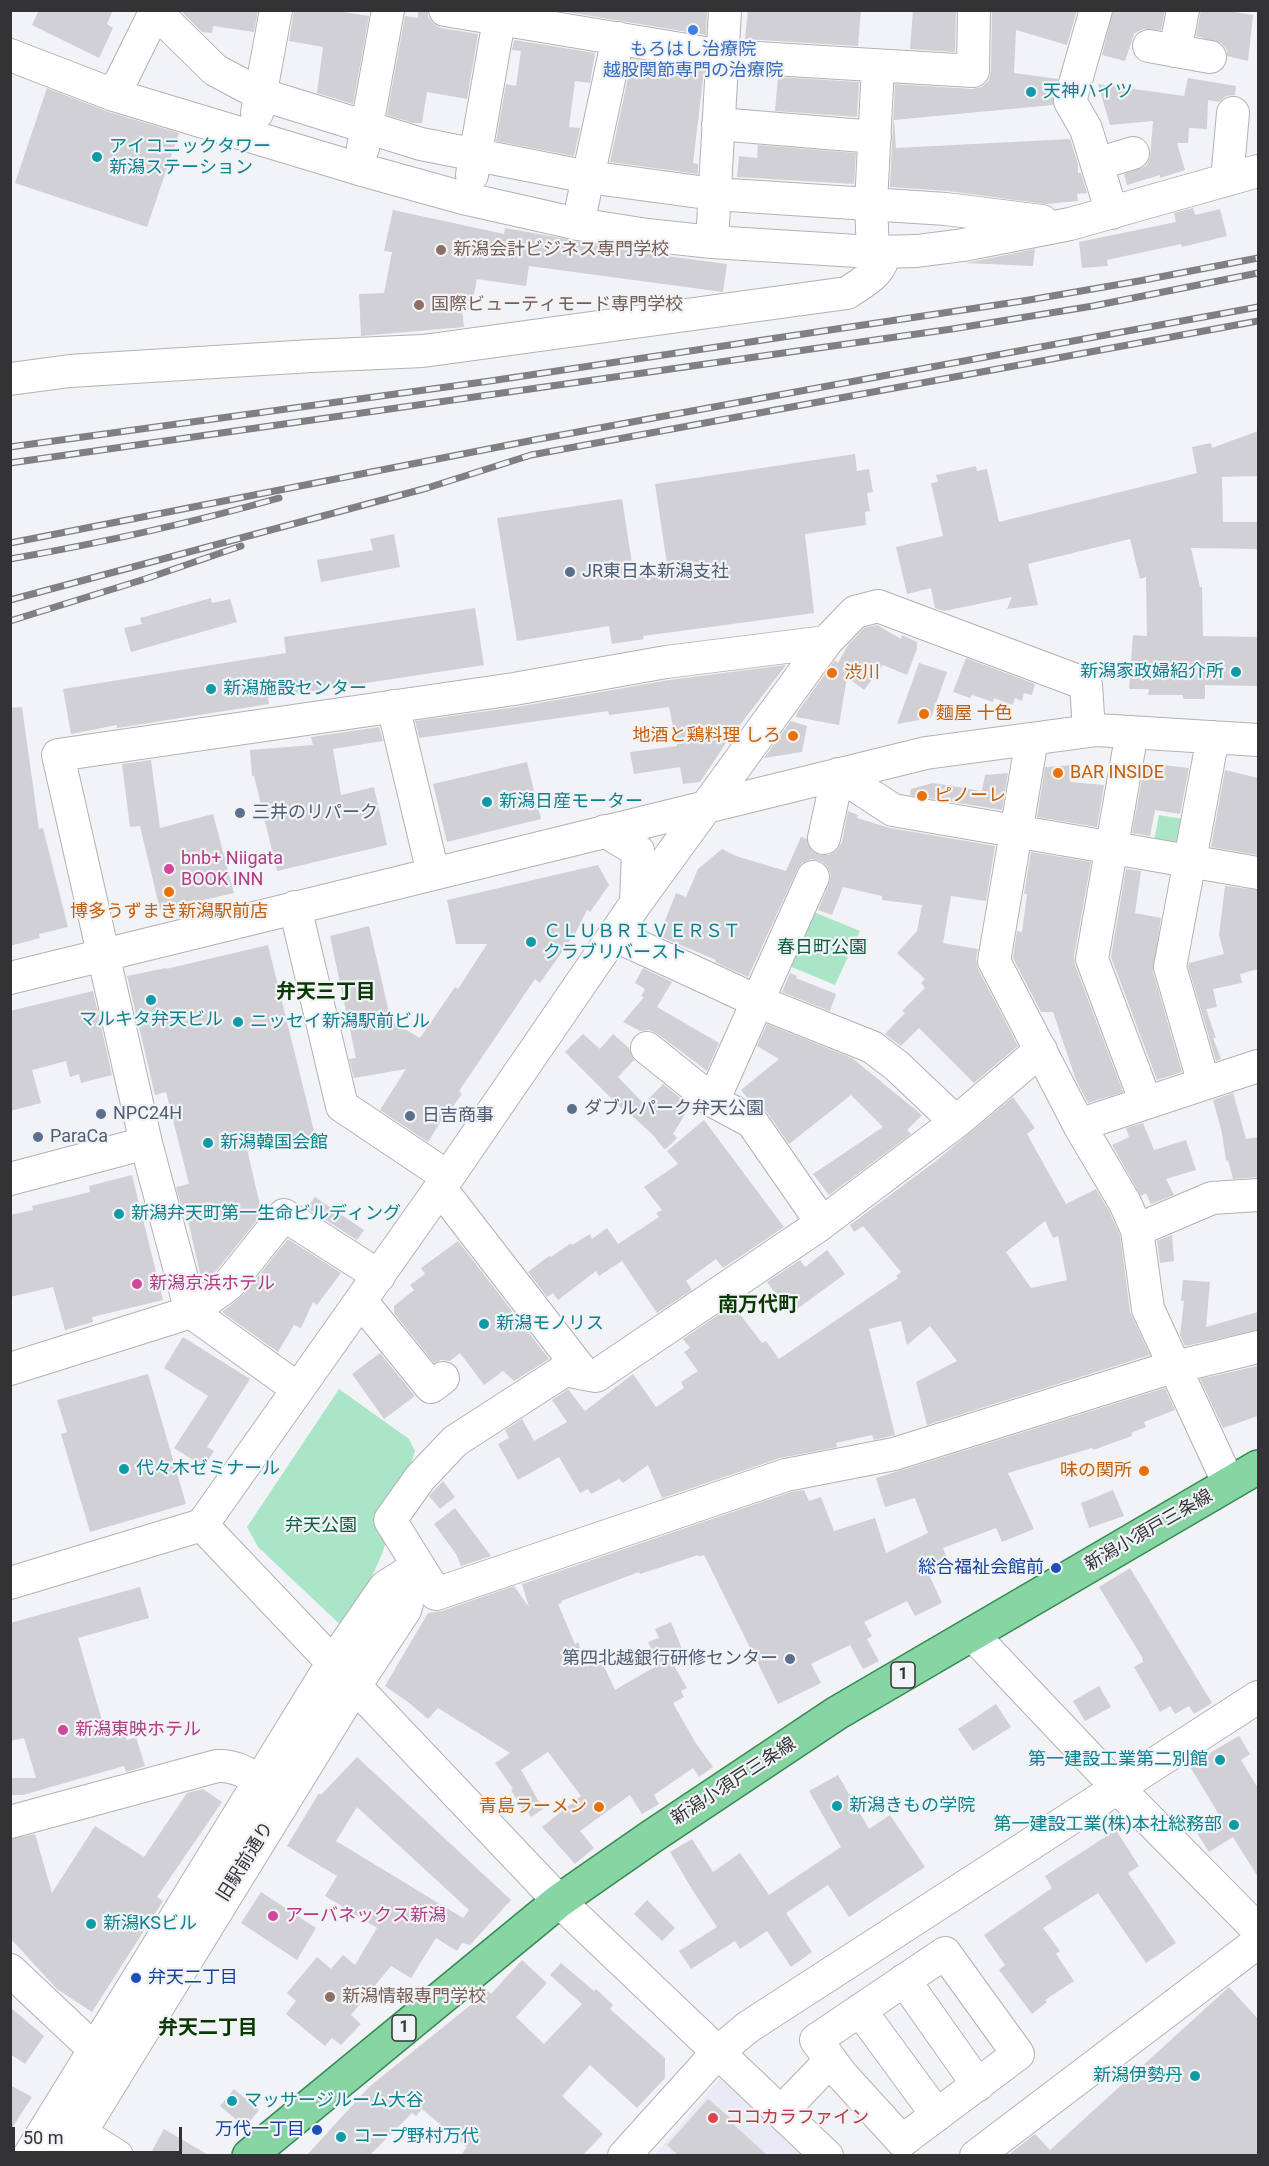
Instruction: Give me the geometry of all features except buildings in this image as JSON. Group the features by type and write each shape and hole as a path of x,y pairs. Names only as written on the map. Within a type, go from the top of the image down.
{"main road":[{"name":"新潟小須戸三条線","path":"249,2156 559,1901 651,1837 837,1713 1258,1467"}],"street":[{"path":"253,138 276,10"},
{"path":"359,169 388,10"},
{"path":"445,10 723,56 973,71 974,10"},
{"path":"712,242 725,10"},
{"path":"1096,10 1070,100 1086,129 1112,213"},
{"path":"1184,10 1162,49 1210,57"},
{"path":"114,95 156,11 215,70 260,94 421,144 588,177 714,194 946,209 1070,224"},
{"path":"467,199 499,20"},
{"path":"578,224 618,38"},
{"path":"10,55 114,95 253,138 467,199 578,224 712,242 878,252 917,251 963,245 1070,224 1258,171"},
{"path":"10,379 70,371 423,351 847,293 874,274 883,262 878,252 871,204 878,66"},
{"path":"1227,180 1233,113"},
{"path":"718,124 875,137"},
{"path":"1097,164 1133,153"},
{"path":"10,1584 202,1525 379,1276 636,903 826,642 855,612 878,606 1086,684 1089,731"},
{"path":"298,1389 191,1312 146,1143 58,755 514,689 666,662 826,642"},
{"path":"393,706 433,873"},
{"path":"10,978 926,753 1097,730 1258,740"},
{"path":"1132,732 1092,959 1146,1103"},
{"path":"1204,1084 1170,967 1213,737"},
{"path":"1032,739 994,961 1079,1125 1125,1203 1137,1230 1148,1310 1229,1484"},
{"path":"838,774 893,810 1258,873"},
{"path":"824,838 838,774"},
{"path":"605,831 639,851 636,903"},
{"path":"713,1101 813,877"},
{"path":"295,907 342,1106 444,1182 584,1374"},
{"path":"614,935 759,1002 872,1047 897,1066 956,1122"},
{"path":"647,1048 713,1101 752,1122 822,1222"},
{"path":"1041,1050 956,1122 822,1222 596,1376 565,1371 455,1440 420,1478 390,1520 436,1594 786,1475 894,1454 1174,1367 1258,1347"},
{"path":"1079,1125 1258,1066"},
{"path":"10,1179 146,1143"},
{"path":"1137,1230 1212,1198 1258,1195"},
{"path":"10,1369 191,1312 229,1284 284,1215 379,1276"},
{"path":"361,1301 431,1387 443,1377"},
{"path":"202,1525 559,1901 827,2156"},
{"path":"29,2156 54,2116 111,2043 260,1781 333,1662 385,1587 418,1566"},
{"name":"旧駅前通り","path":"73,2144 111,2043 405,1610 418,1566"},
{"path":"972,1634 1117,1787 1258,1930"},
{"path":"624,2156 718,2052 758,2020 1258,1697"},
{"path":"10,1822 217,1766 229,1765 241,1769 260,1781"},
{"path":"976,2156 1258,1942"},
{"path":"945,1953 1018,2054 902,2141 836,2068 816,2040 904,1980 945,1953"},
{"path":"10,1970 111,2043"},
{"path":"904,1980 978,2085"},
{"path":"860,2010 937,2115"},
{"path":"787,2117 836,2068"},
{"path":"54,2116 73,2144 117,2156"}],"shaded area":[{"path":"728,2069 818,2156 654,2156"}],"green space":[{"path":"1159,815 1189,820 1183,852 1153,847"},
{"name":"春日町公園","path":"809,910 860,931 835,985 787,965"},
{"name":"弁天公園","path":"339,1389 409,1439 415,1451 382,1554 347,1631 258,1547 247,1527"}],"railway":[{"path":"10,447 490,381 1023,301 1258,258"},
{"path":"10,463 952,329 1093,306 1258,273"},
{"path":"10,543 534,440 1258,307"},
{"path":"10,600 427,488 531,455 1258,321"},
{"path":"10,559 146,532 279,498"},
{"path":"10,621 241,546"}],"place":[{"name":"もろはし治療院 越股関節専門の治療院","path":"693,30"},
{"name":"天神ハイツ","path":"1031,92"},
{"name":"アイコニックタワー 新潟ステーション","path":"97,157"},
{"name":"新潟会計ビジネス専門学校","path":"441,250"},
{"name":"国際ビューティモード専門学校","path":"419,305"},
{"name":"JR東日本新潟支社","path":"570,572"},
{"name":"新潟家政婦紹介所","path":"1236,672"},
{"name":"渋川","path":"832,673"},
{"name":"新潟施設センター","path":"211,689"},
{"name":"麵屋 十色","path":"924,714"},
{"name":"地酒と鶏料理 しろ","path":"793,736"},
{"name":"BAR INSIDE","path":"1058,773"},
{"name":"ピノーレ","path":"922,796"},
{"name":"新潟日産モーター","path":"487,802"},
{"name":"三井のリパーク","path":"240,813"},
{"name":"bnb+ Niigata BOOK INN","path":"169,869"},
{"name":"博多うずまき新潟駅前店","path":"169,892"},
{"name":"ＣＬＵＢＲＩＶＥＲＳＴ クラブリバースト","path":"531,942"},
{"name":"マルキタ弁天ビル","path":"151,1000"},
{"name":"ニッセイ新潟駅前ビル","path":"238,1022"},
{"name":"ダブルパーク弁天公園","path":"572,1109"},
{"name":"NPC24H","path":"101,1114"},
{"name":"日吉商事","path":"410,1116"},
{"name":"ParaCa","path":"38,1137"},
{"name":"新潟韓国会館","path":"208,1143"},
{"name":"新潟弁天町第一生命ビルディング","path":"119,1214"},
{"name":"新潟京浜ホテル","path":"137,1284"},
{"name":"新潟モノリス","path":"484,1324"},
{"name":"代々木ゼミナール","path":"124,1469"},
{"name":"味の関所","path":"1144,1471"},
{"name":"総合福祉会館前","path":"1056,1568"},
{"name":"第四北越銀行研修センター","path":"790,1659"},
{"name":"新潟東映ホテル","path":"63,1730"},
{"name":"第一建設工業第二別館","path":"1220,1760"},
{"name":"新潟きもの学院","path":"837,1806"},
{"name":"青島ラーメン","path":"599,1807"},
{"name":"第一建設工業(株)本社総務部","path":"1234,1825"},
{"name":"アーバネックス新潟","path":"273,1916"},
{"name":"新潟KSビル","path":"91,1924"},
{"name":"弁天二丁目","path":"136,1978"},
{"name":"新潟情報専門学校","path":"330,1997"},
{"name":"新潟伊勢丹","path":"1195,2076"},
{"name":"マッサージルーム大谷","path":"232,2101"},
{"name":"ココカラファイン","path":"713,2118"},
{"name":"万代一丁目","path":"317,2130"},
{"name":"コープ野村万代","path":"341,2137"}],"district":[{"name":"弁天三丁目","path":"326,993"},
{"name":"南万代町","path":"758,1306"},
{"name":"弁天二丁目","path":"208,2029"}]}
